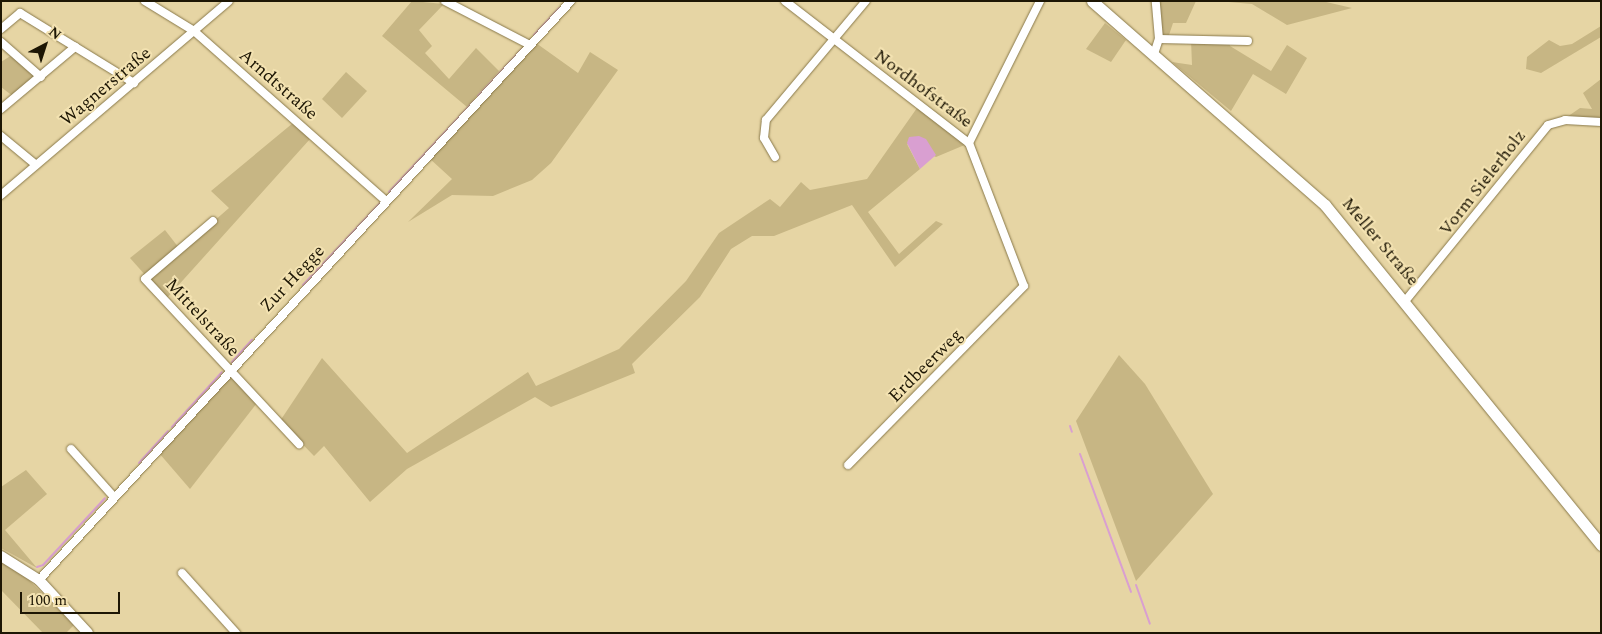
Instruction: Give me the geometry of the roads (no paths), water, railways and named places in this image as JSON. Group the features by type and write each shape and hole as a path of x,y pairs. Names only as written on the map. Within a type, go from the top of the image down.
{"main road":[{"name":"Meller Straße","path":"1092,1 1310,189 1406,300 1601,545"}],"street":[{"name":"Arndtstraße","path":"145,1 194,31 386,201"},
{"name":"Wagnerstraße","path":"1,194 229,1"},
{"path":"445,1 530,45"},
{"name":"Zur Hegge","path":"39,580 113,496 571,1"},
{"name":"Nordhofstraße","path":"784,1 969,143 1024,286"},
{"path":"775,158 764,138 766,120 832,38 866,1"},
{"path":"969,143 1040,1"},
{"path":"1154,54 1159,39 1156,1"},
{"path":"1,29 20,13 134,83"},
{"path":"1159,39 1248,40"},
{"path":"1,42 41,77"},
{"path":"1,109 75,47"},
{"name":"Vorm Sielerholz","path":"1406,300 1548,125 1565,120 1601,122"},
{"path":"1,136 36,165"},
{"name":"Mittelstraße","path":"213,221 145,280 299,444"},
{"name":"Erdbeerweg","path":"848,465 1024,286"},
{"path":"71,449 113,496"},
{"path":"1,556 39,580 88,633"},
{"path":"182,573 236,633"}],"waterway":[{"path":"534,35 559,8"},
{"path":"478,96 522,49"},
{"path":"389,192 474,101"},
{"path":"303,285 380,203"},
{"path":"232,362 252,340"},
{"path":"172,427 222,372"},
{"path":"1070,426 1072,432"},
{"path":"139,463 168,431"},
{"path":"1080,454 1131,592"},
{"path":"37,567 43,565 105,498"},
{"path":"1136,585 1150,624"}]}
